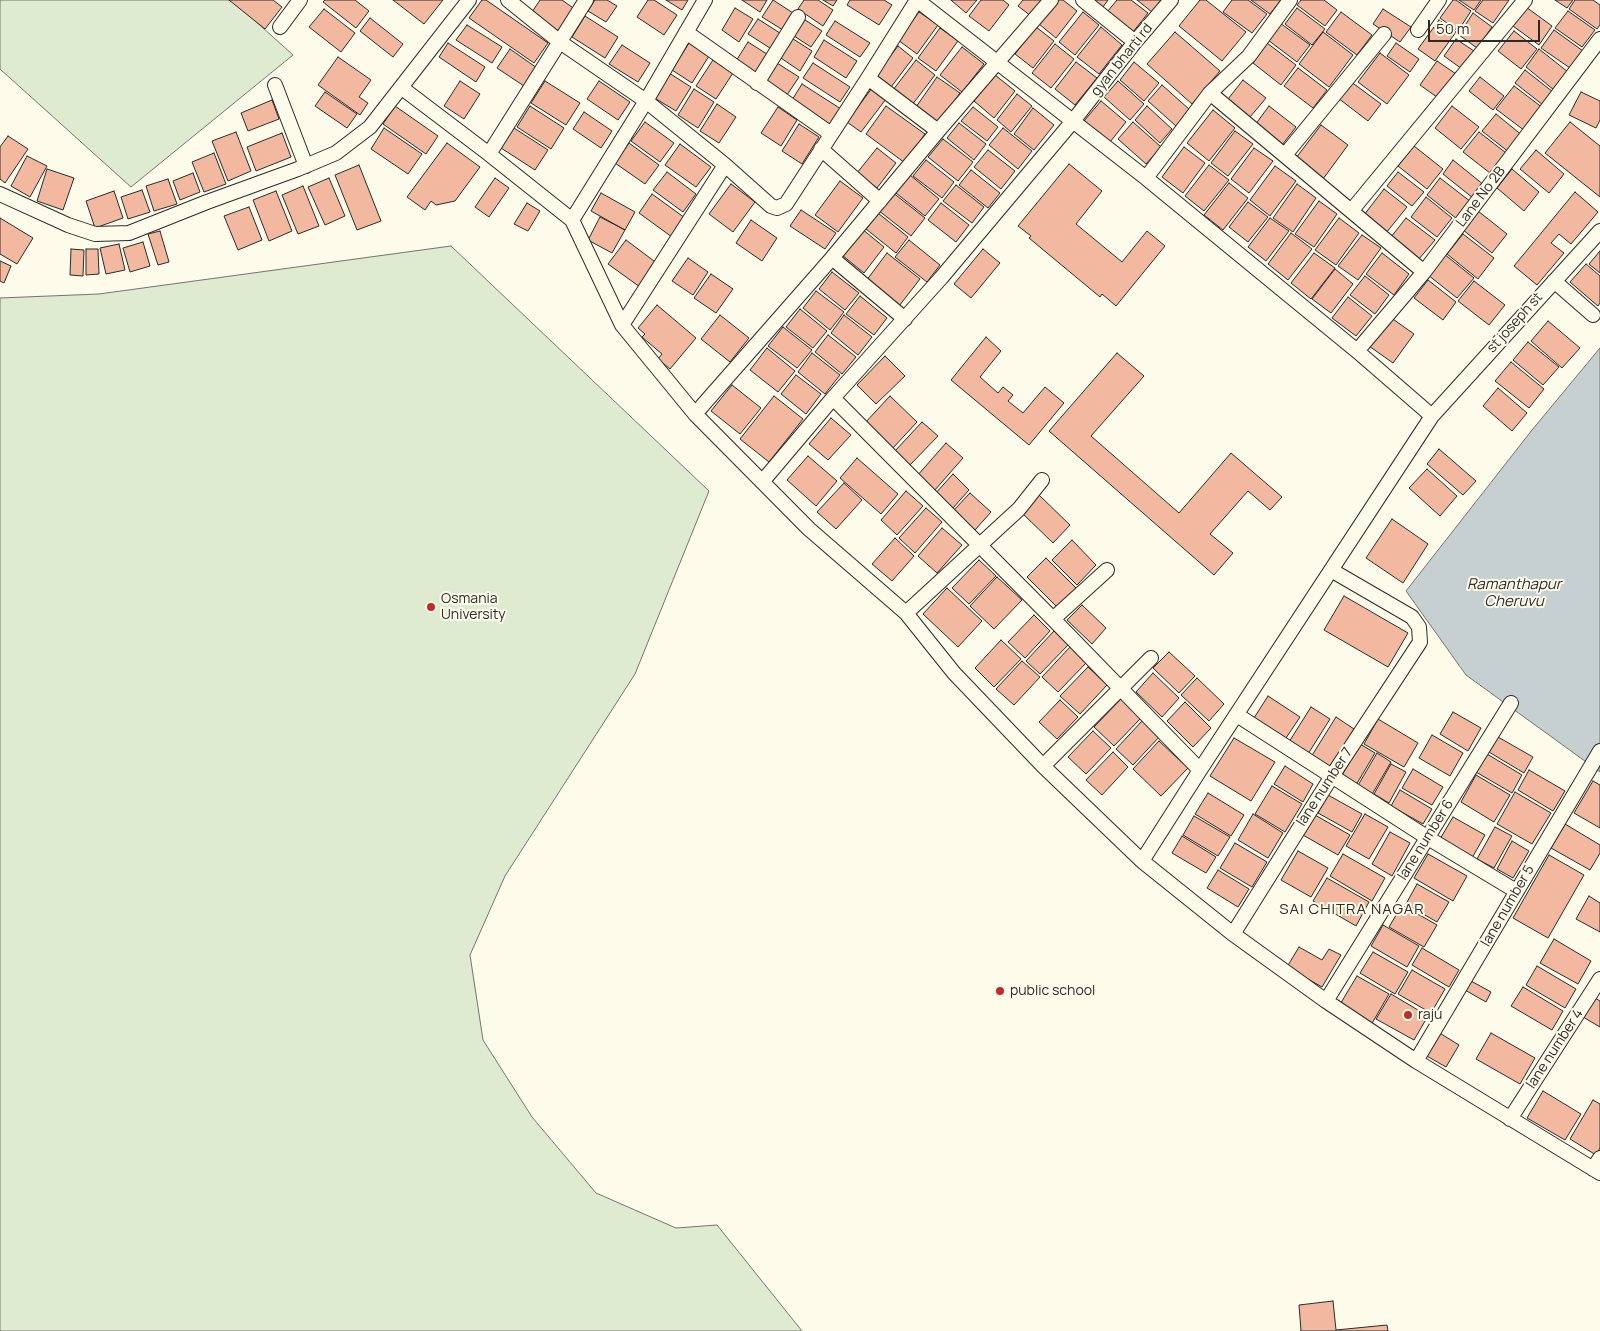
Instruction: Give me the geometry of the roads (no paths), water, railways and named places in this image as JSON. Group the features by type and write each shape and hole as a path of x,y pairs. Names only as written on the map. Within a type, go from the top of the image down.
{"street":[{"path":"280,27 300,0"},
{"path":"0,194 68,225 95,234 129,233 306,166 336,153 370,127 470,0"},
{"path":"508,0 560,42 646,101 725,165 771,206 777,208 786,204 917,0 1146,178 1357,350 1432,416"},
{"path":"489,154 586,0"},
{"path":"572,220 646,101 705,0"},
{"path":"695,414 832,258 1051,0"},
{"path":"1084,0 1135,42"},
{"name":"gyan bharti rd","path":"762,482 833,398 905,319 1073,121 1135,42 1171,0"},
{"path":"1146,178 1210,93 1249,56 1290,0"},
{"path":"1418,30 1439,0"},
{"path":"1352,210 1525,0"},
{"path":"757,83 798,16"},
{"path":"686,32 831,134"},
{"path":"1285,155 1384,34"},
{"name":"Lane No 2B","path":"1357,350 1424,272 1600,39"},
{"path":"868,78 938,131"},
{"path":"275,85 306,166"},
{"path":"402,88 572,220 622,325 695,414 809,529 906,613 954,673 1043,766 1142,861 1233,934 1326,1001 1416,1061 1510,1119 1598,1167"},
{"path":"1210,93 1424,272"},
{"path":"822,149 880,201"},
{"path":"622,325 725,165"},
{"name":"st joseph st","path":"1142,861 1432,416 1600,231"},
{"path":"832,258 905,319"},
{"path":"1554,281 1593,315"},
{"path":"833,398 1200,770"},
{"path":"906,613 1019,509 1042,480"},
{"path":"1053,619 1107,570"},
{"name":"lane number 7","path":"1233,934 1332,776 1420,642 1419,627 1412,617 1331,570"},
{"path":"1043,766 1151,658"},
{"name":"lane number 6","path":"1326,1001 1511,704"},
{"path":"1237,714 1428,838 1516,891"},
{"name":"lane number 5","path":"1416,1061 1600,751"},
{"name":"lane number 4","path":"1510,1119 1600,979"}],"water":[{"name":"Ramanthapur Cheruvu","path":"1600,348 1600,772 1466,675 1406,591 1532,430"}],"place":[{"name":"Osmania University","path":"431,607"},
{"name":"public school","path":"1000,991"},
{"name":"raju","path":"1408,1015"}],"district":[{"name":"SAI CHITRA NAGAR","path":"1352,910"}]}
